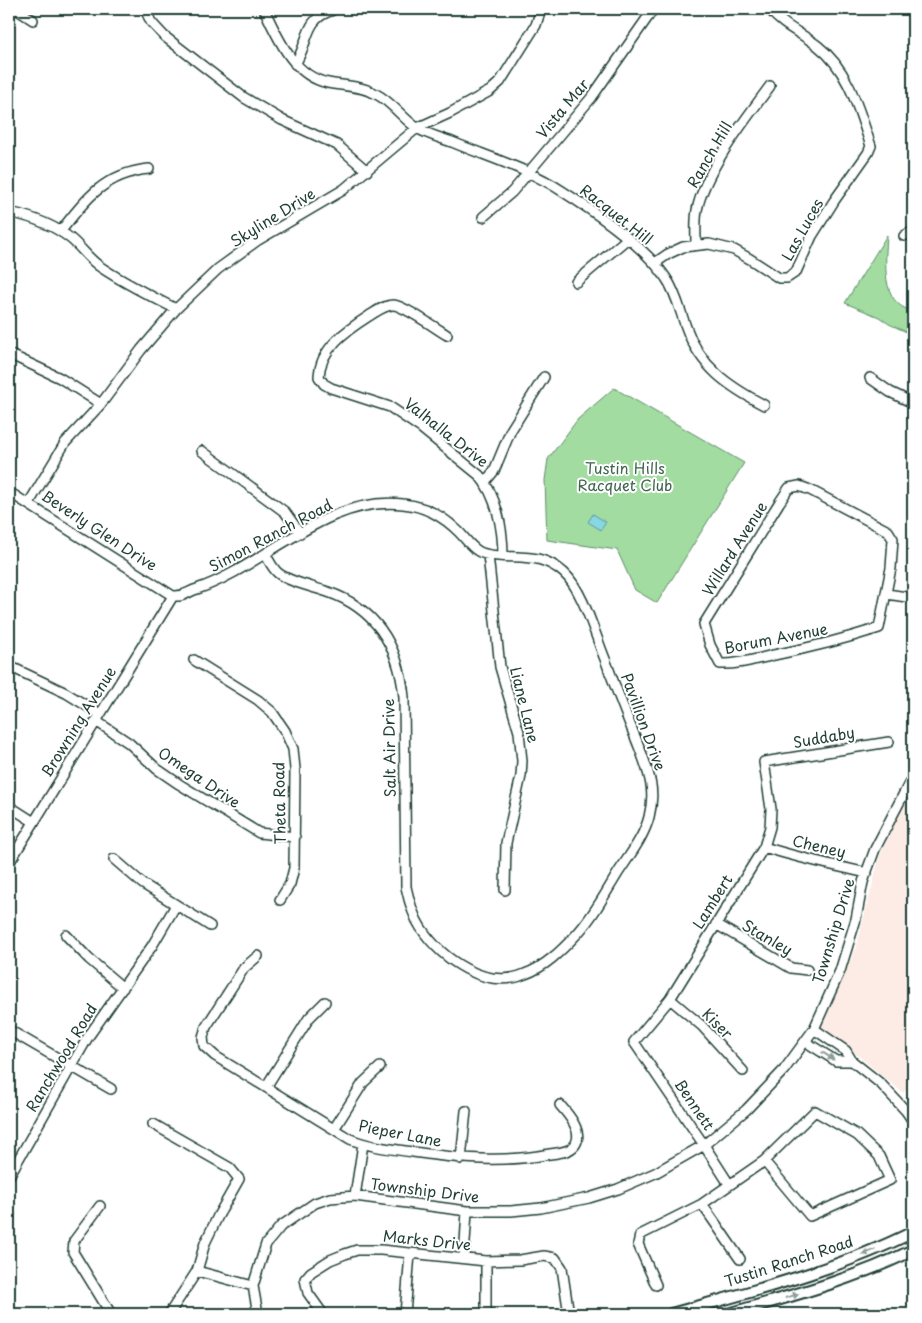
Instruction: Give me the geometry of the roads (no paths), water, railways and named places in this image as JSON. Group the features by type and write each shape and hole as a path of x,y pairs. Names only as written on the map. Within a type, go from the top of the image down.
{"main road":[{"name":"Tustin Ranch Road","path":"671,1314 748,1293 823,1269 913,1232"},
{"name":"Tustin Ranch Road","path":"728,1314 817,1289 913,1250"}],"street":[{"path":"16,9 33,20"},
{"path":"145,9 151,22 164,36 243,97 282,120 337,145 367,171"},
{"path":"264,9 278,37 295,64 317,80 374,93 386,100 417,128"},
{"name":"Skyline Drive","path":"29,503 65,442 101,404 141,350 176,310 218,269 272,232 331,198 367,171 417,128 450,113 490,90 500,82 536,24 541,9"},
{"name":"Vista Mar","path":"483,217 512,192 594,94 650,14 648,9"},
{"name":"Las Luces","path":"655,263 683,247 709,244 734,250 779,278 787,278 796,272 812,236 834,201 856,172 871,146 849,84 840,70 819,47 779,20 770,9"},
{"path":"295,64 301,54 306,35 314,21 323,14 333,10"},
{"name":"Ranch Hill","path":"696,245 697,211 707,184 737,132 770,86"},
{"name":"Racquet Hill","path":"417,128 528,173 563,191 628,238 655,263 667,279 686,330 701,357 720,378 764,405"},
{"path":"61,231 86,200 114,177 132,171 149,169"},
{"path":"9,212 44,222 61,231 73,240 100,267 119,280 176,310"},
{"path":"904,236 913,231"},
{"path":"576,282 628,238"},
{"name":"Valhalla Drive","path":"447,336 406,310 395,305 384,307 346,331 339,338 322,361 319,377 324,384 331,388 374,400 397,411 421,428 485,482 493,500 502,531 503,556"},
{"path":"9,354 60,378 101,404"},
{"path":"485,482 494,471 511,430 544,377"},
{"path":"870,378 890,392 913,403"},
{"path":"202,451 285,512 300,532"},
{"name":"Willard Avenue","path":"704,624 789,488 799,486 888,531 893,540 887,594"},
{"name":"Beverly Glen Drive","path":"9,492 173,596"},
{"name":"Simon Ranch Road","path":"173,596 182,597 193,590 226,577 300,532 324,520 340,513 377,505 403,504 423,508 440,516 451,524 478,551 488,555"},
{"name":"Salt Air Drive","path":"265,554 278,572 286,578 331,593 360,608 371,617 388,640 400,668 404,697 405,853 406,887 409,899 420,926 440,951 471,972 486,977"},
{"name":"Pavillion Drive","path":"486,977 500,979 525,975 559,952 582,929 640,838 649,818 652,797 646,764 577,589 564,573 544,559 488,555"},
{"name":"Liane Lane","path":"488,555 500,667 519,732 522,760 521,776 506,843 505,890"},
{"path":"887,594 913,598"},
{"name":"Borum Avenue","path":"704,624 710,645 720,664 732,665 835,642 880,628 887,594"},
{"name":"Browning Avenue","path":"9,863 173,596"},
{"name":"Theta Road","path":"194,660 258,700 272,712 285,731 293,749 296,769 294,868 290,884 280,900"},
{"name":"Omega Drive","path":"9,666 66,693 158,769 251,828 267,835 295,836"},
{"name":"Suddaby","path":"764,762 888,742"},
{"name":"Lambert","path":"634,1042 670,999 764,847 770,827 771,809 764,762"},
{"name":"Township Drive","path":"252,1286 266,1244 281,1226 315,1204 330,1198 355,1196 467,1212 541,1208 589,1198 618,1189 655,1172 704,1144 746,1110 784,1070 814,1029 840,972 875,849 913,776"},
{"path":"9,806 34,822"},
{"name":"Cheney","path":"764,847 794,857 816,860 867,873"},
{"path":"114,859 143,884 210,926"},
{"name":"Ranchwood Road","path":"9,1176 88,1037 152,946 176,905"},
{"name":"Stanley","path":"716,924 791,968 807,970"},
{"path":"66,935 89,959 123,988"},
{"name":"Pieper Lane","path":"258,956 244,968 206,1027 203,1037 204,1046 215,1056 350,1139 363,1144 477,1160 518,1159 562,1152 573,1148 576,1143 577,1134 570,1117 560,1105"},
{"name":"Kiser","path":"670,999 702,1026 743,1071"},
{"path":"266,1087 309,1018 325,1002"},
{"path":"814,1029 846,1050 852,1061 881,1084 913,1121"},
{"path":"9,1030 111,1089"},
{"name":"Bennett","path":"634,1042 729,1184"},
{"path":"806,1042 836,1061 852,1061"},
{"path":"334,1130 363,1083 380,1067"},
{"path":"461,1158 466,1111"},
{"path":"656,1285 638,1244 640,1235 702,1204 764,1161 815,1111 857,1135 878,1156 890,1180 810,1216 764,1161"},
{"path":"153,1124 230,1168 239,1179 205,1243 197,1271 169,1314"},
{"path":"355,1196 363,1144"},
{"path":"702,1204 740,1259"},
{"path":"100,1206 74,1241 73,1252 111,1314"},
{"path":"464,1258 467,1212"},
{"name":"Marks Drive","path":"324,1314 308,1293 305,1279 311,1272 330,1260 351,1252 375,1250 486,1261 520,1260 544,1256 555,1258 562,1268 568,1308"},
{"path":"405,1314 410,1254"},
{"path":"486,1261 486,1314"},
{"path":"197,1271 252,1286 258,1314"}],"water":[{"path":"593,514 606,522 601,530 588,522"}],"park label":[{"name":"Tustin Hills Racquet Club","path":"625,478"}]}
